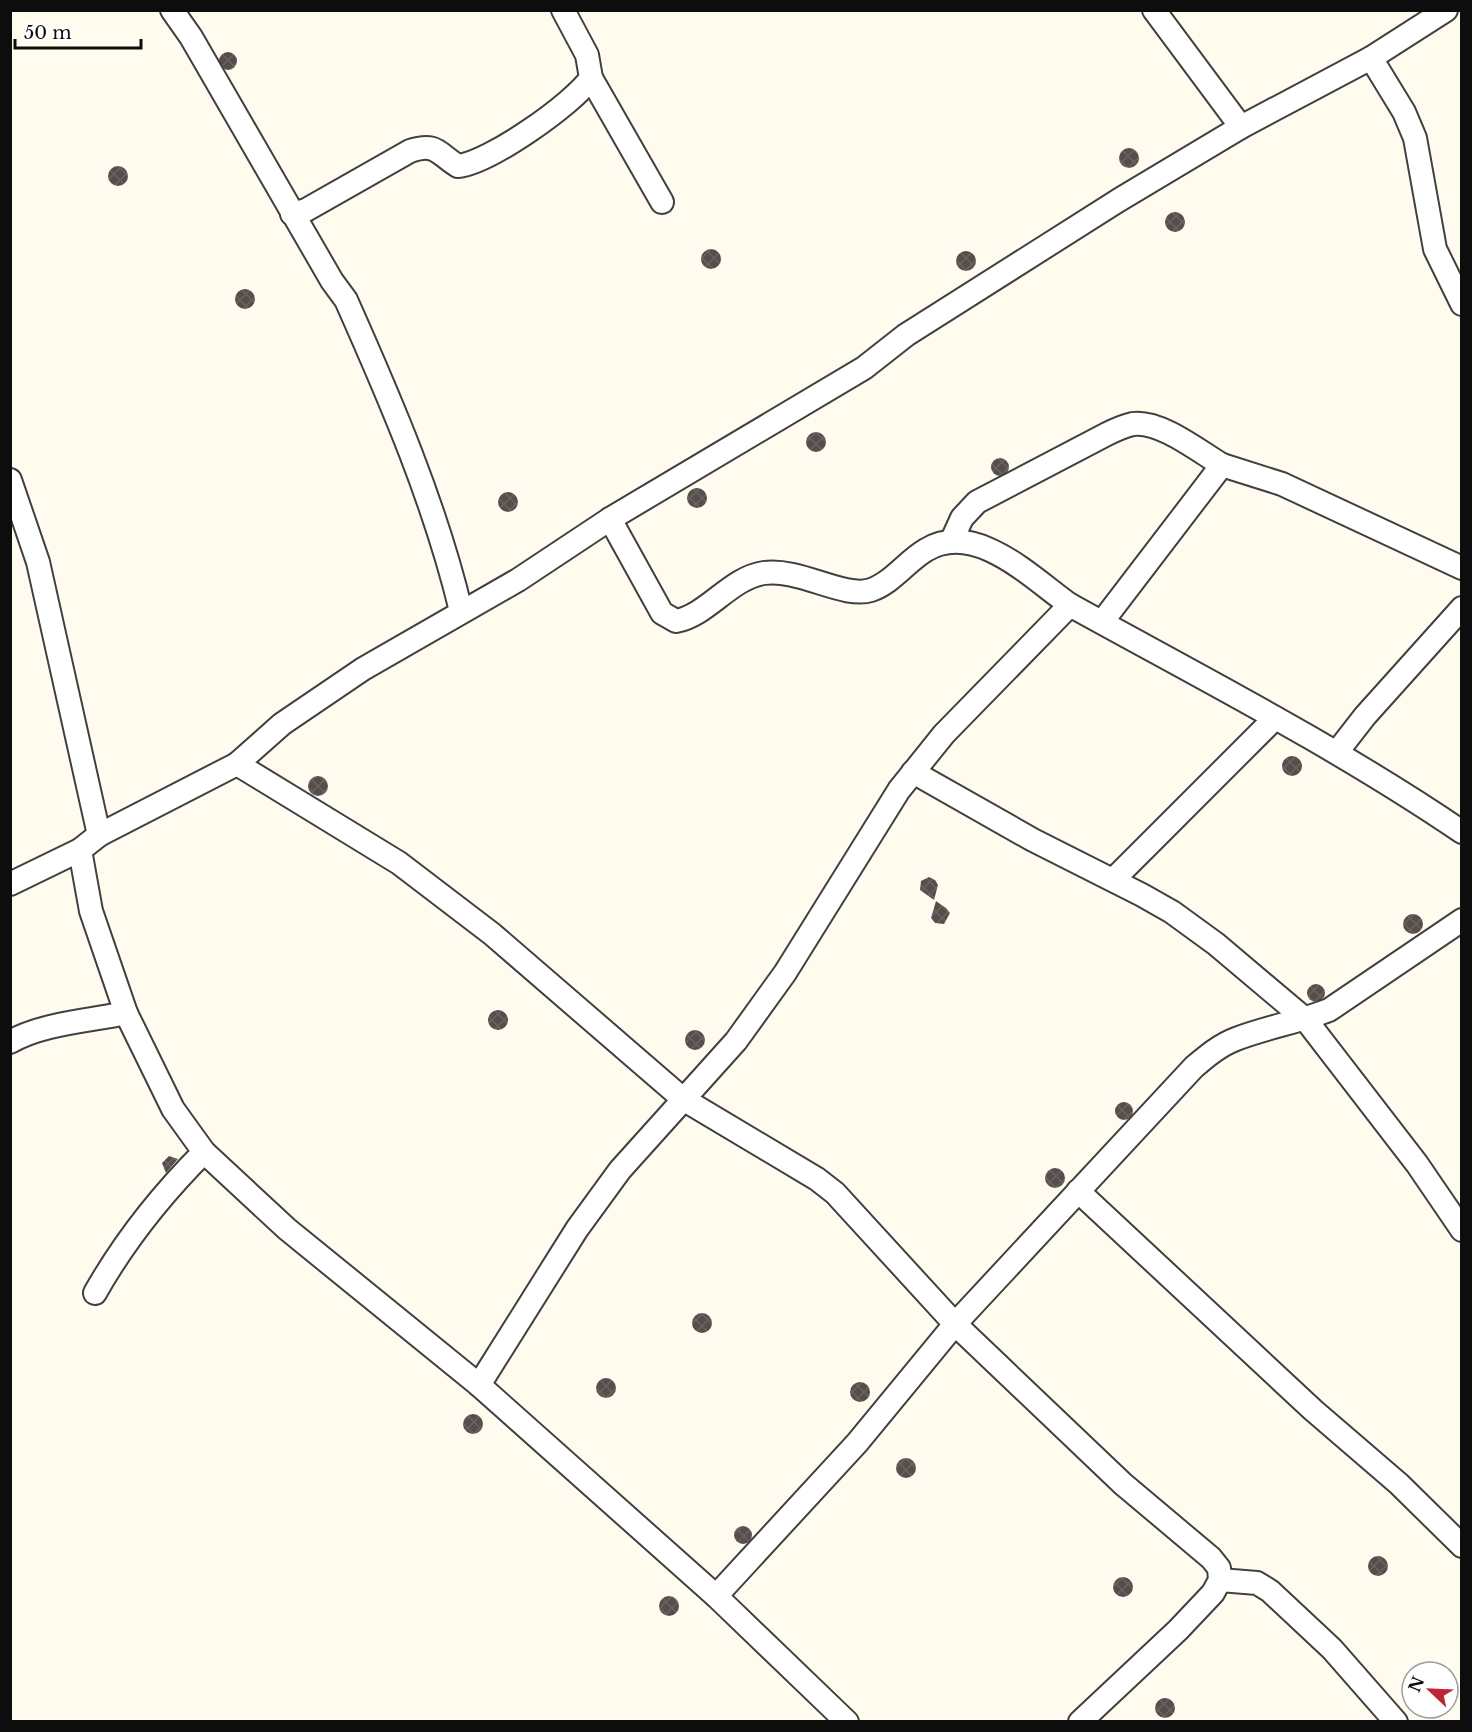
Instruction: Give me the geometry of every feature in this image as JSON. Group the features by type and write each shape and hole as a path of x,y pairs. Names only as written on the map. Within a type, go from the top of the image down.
{"street":[{"path":"172,10 190,37 292,214 346,300 422,482 448,559 460,611"},
{"path":"563,10 588,55 591,78 662,202"},
{"path":"1155,10 1241,127"},
{"path":"10,884 80,850 99,835 237,764 282,724 328,691 460,611 518,580 610,519 864,368 906,335 1047,245 1241,127 1371,58 1446,10"},
{"path":"1371,58 1404,112 1415,138 1435,249 1461,302"},
{"path":"292,214 306,210 421,147 440,151 458,166 474,163 529,129 574,97 591,78"},
{"path":"952,540 962,518 977,502 1107,434 1132,424 1149,426 1172,435 1222,465 1282,483 1461,568"},
{"path":"1102,622 1222,465"},
{"path":"10,480 38,562 99,835"},
{"path":"610,519 662,613 676,621 690,616 745,580 762,573 804,576 858,592 871,590 923,551 939,542 952,540 996,551 1070,605 1337,752 1461,832"},
{"path":"479,1385 577,1229 620,1170 736,1041 785,973 864,843 913,772 944,734 1070,605"},
{"path":"1337,752 1365,716 1461,608"},
{"path":"1114,879 1275,718"},
{"path":"237,764 407,869 492,934 683,1099 817,1179 835,1193 856,1213 955,1324 1123,1484 1211,1558 1219,1568 1220,1580 1214,1593 1080,1722"},
{"path":"913,772 1073,861 1114,879 1172,912 1199,931 1306,1020 1417,1164 1461,1230"},
{"path":"80,850 91,911 126,1014 173,1109 204,1152 287,1229 479,1385 716,1596 847,1722"},
{"path":"716,1596 857,1443 955,1324 1194,1067 1216,1049 1234,1039 1306,1020 1350,998 1461,920"},
{"path":"10,1042 21,1036 59,1026 126,1014"},
{"path":"95,1293 113,1261 144,1218 168,1188 204,1152"},
{"path":"1078,1191 1313,1410 1399,1484 1461,1546"},
{"path":"1220,1580 1257,1583 1270,1591 1332,1649 1396,1722"}],"building":[{"path":"228,52 234,55 237,61 234,67 228,70 222,67 219,61 222,55"},
{"path":"1129,148 1136,151 1139,158 1136,165 1129,168 1122,165 1119,158 1122,151"},
{"path":"118,166 125,169 128,176 125,183 118,186 111,183 108,176 111,169"},
{"path":"1175,212 1182,215 1185,222 1182,229 1175,232 1168,229 1165,222 1168,215"},
{"path":"711,249 718,252 721,259 718,266 711,269 704,266 701,259 704,252"},
{"path":"966,251 973,254 976,261 973,268 966,271 959,268 956,261 959,254"},
{"path":"245,289 252,292 255,299 252,306 245,309 238,306 235,299 238,292"},
{"path":"816,432 823,435 826,442 823,449 816,452 809,449 806,442 809,435"},
{"path":"1000,458 1006,461 1009,467 1006,473 1000,476 994,473 991,467 994,461"},
{"path":"697,488 704,491 707,498 704,505 697,508 690,505 687,498 690,491"},
{"path":"508,492 515,495 518,502 515,509 508,512 501,509 498,502 501,495"},
{"path":"1292,756 1299,759 1302,766 1299,773 1292,776 1285,773 1282,766 1285,759"},
{"path":"318,776 325,779 328,786 325,793 318,796 311,793 308,786 311,779"},
{"path":"929,877 938,885 934,900 920,890 921,881"},
{"path":"936,901 950,913 944,924 935,923 931,918"},
{"path":"1413,914 1420,917 1423,924 1420,931 1413,934 1406,931 1403,924 1406,917"},
{"path":"1316,984 1322,987 1325,993 1322,999 1316,1002 1310,999 1307,993 1310,987"},
{"path":"498,1010 505,1013 508,1020 505,1027 498,1030 491,1027 488,1020 491,1013"},
{"path":"695,1030 702,1033 705,1040 702,1047 695,1050 688,1047 685,1040 688,1033"},
{"path":"1124,1102 1130,1105 1133,1111 1130,1117 1124,1120 1118,1117 1115,1111 1118,1105"},
{"path":"169,1156 178,1159 166,1173 162,1163"},
{"path":"1055,1168 1062,1171 1065,1178 1062,1185 1055,1188 1048,1185 1045,1178 1048,1171"},
{"path":"702,1313 709,1316 712,1323 709,1330 702,1333 695,1330 692,1323 695,1316"},
{"path":"606,1378 613,1381 616,1388 613,1395 606,1398 599,1395 596,1388 599,1381"},
{"path":"860,1382 867,1385 870,1392 867,1399 860,1402 853,1399 850,1392 853,1385"},
{"path":"473,1414 480,1417 483,1424 480,1431 473,1434 466,1431 463,1424 466,1417"},
{"path":"906,1458 913,1461 916,1468 913,1475 906,1478 899,1475 896,1468 899,1461"},
{"path":"739,1526 747,1526 752,1531 750,1542 739,1544 734,1539 734,1531"},
{"path":"1378,1556 1385,1559 1388,1566 1385,1573 1378,1576 1371,1573 1368,1566 1371,1559"},
{"path":"1123,1577 1130,1580 1133,1587 1130,1594 1123,1597 1116,1594 1113,1587 1116,1580"},
{"path":"669,1596 676,1599 679,1606 676,1613 669,1616 662,1613 659,1606 662,1599"},
{"path":"1165,1698 1172,1701 1175,1708 1172,1715 1165,1718 1158,1715 1155,1708 1158,1701"}]}
